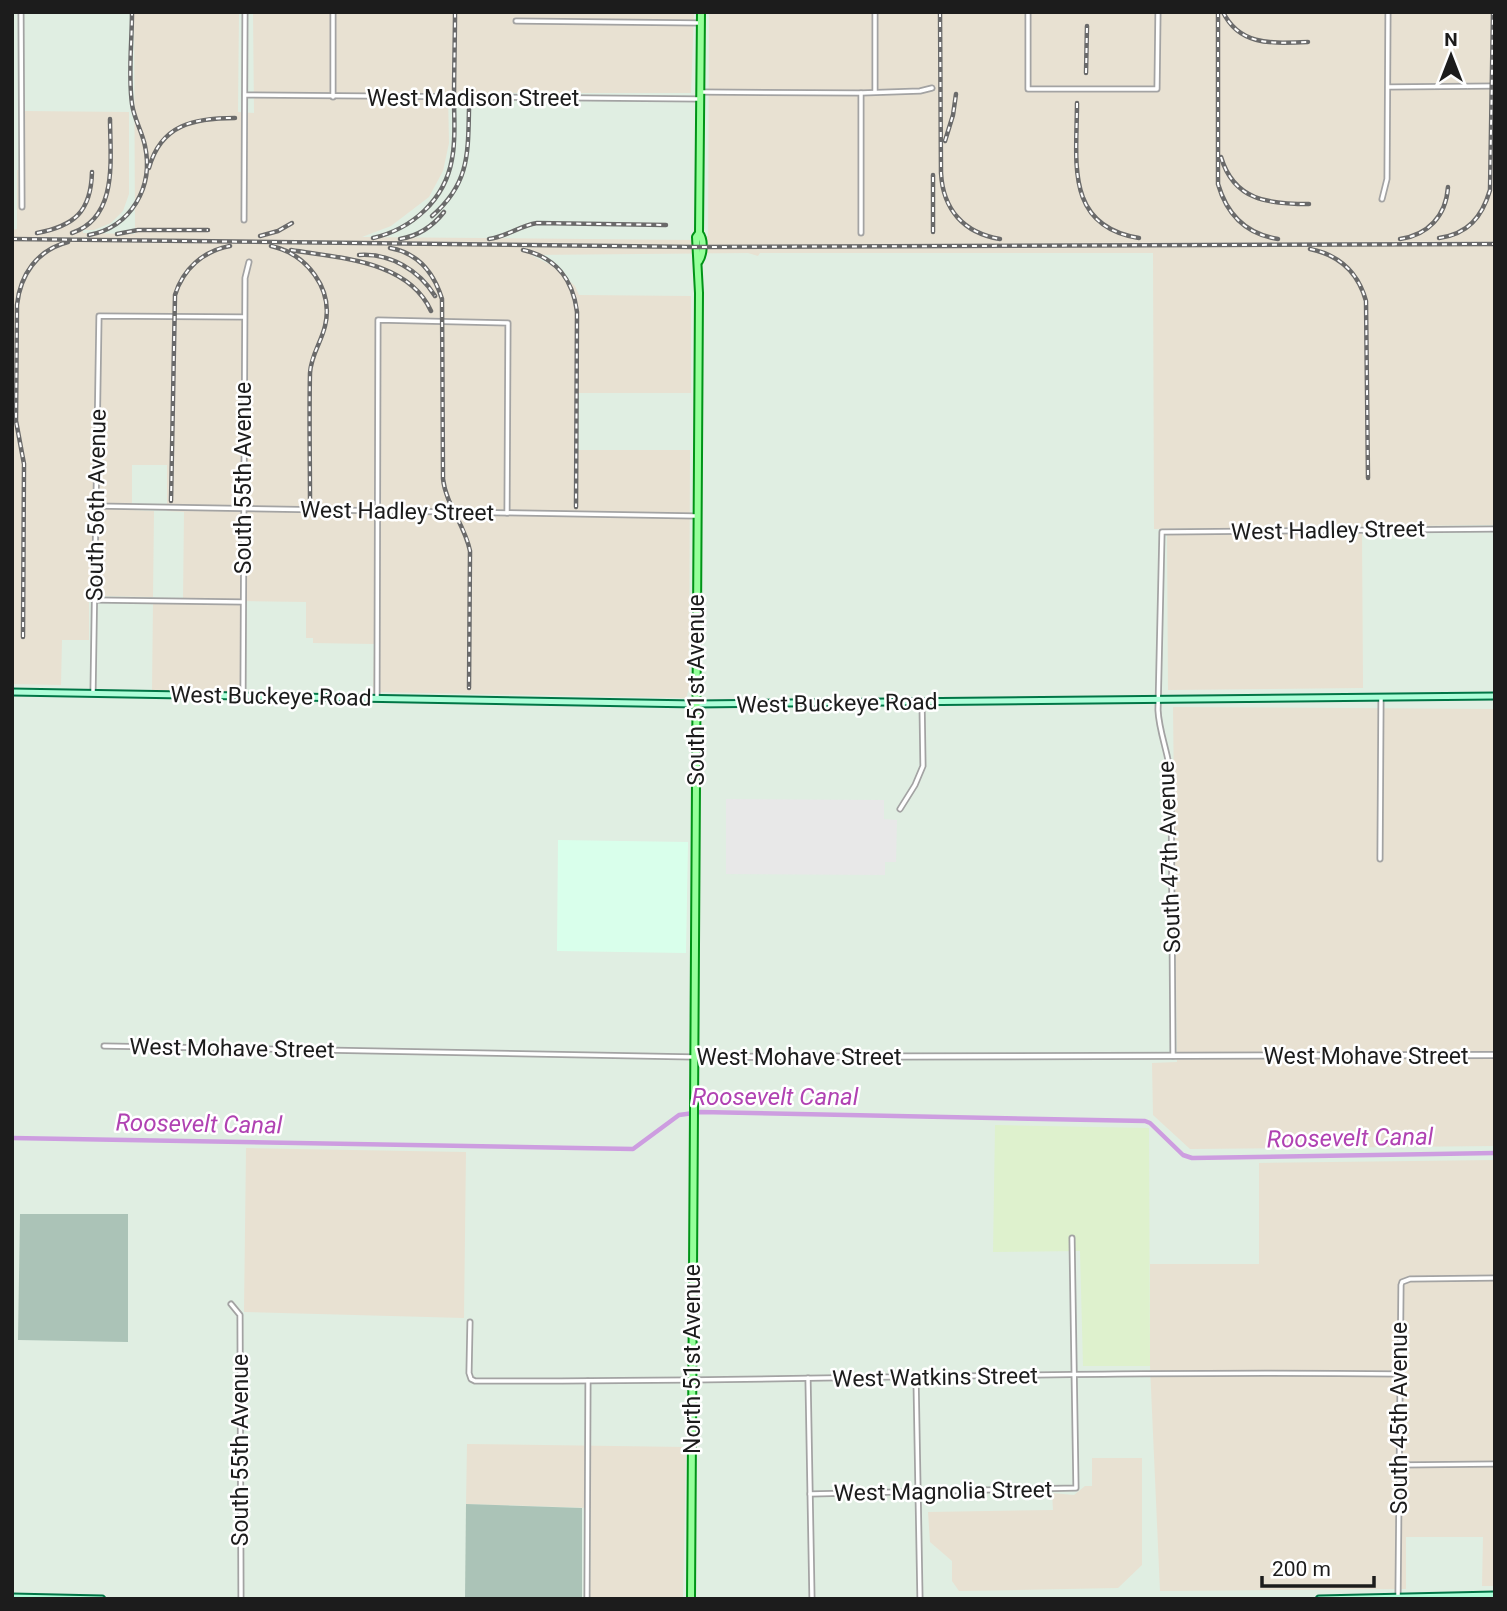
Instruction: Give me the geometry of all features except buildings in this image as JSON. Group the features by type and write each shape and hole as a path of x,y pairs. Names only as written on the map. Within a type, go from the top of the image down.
{"main road":[{"name":"South 51st Avenue","path":"694,1119 699,261 696,256 696,237 699,233 701,18"},
{"name":"West Buckeye Road","path":"12,692 696,704 1495,696"},
{"name":"North 51st Avenue","path":"691,1599 694,1119"},
{"path":"1319,1599 1495,1595"},
{"path":"12,1597 102,1599"}],"street":[{"path":"244,220 245,12"},
{"path":"333,12 333,97"},
{"path":"875,12 875,91"},
{"path":"1028,12 1028,89 1157,89 1158,12"},
{"path":"1382,199 1387,179 1388,12"},
{"path":"22,14 22,207"},
{"path":"516,21 701,18"},
{"path":"1388,87 1495,86"},
{"name":"West Madison Street","path":"245,95 700,95 861,93 920,91 932,88"},
{"path":"861,93 861,233"},
{"name":"South 55th Avenue","path":"243,695 244,317 245,278 250,262"},
{"name":"South 56th Avenue","path":"93,693 99,316 244,317"},
{"path":"377,698 378,320 508,323 507,513"},
{"name":"West Hadley Street","path":"96,506 697,516"},
{"name":"West Hadley Street","path":"1161,532 1495,529"},
{"name":"South 47th Avenue","path":"1161,532 1158,699 1160,730 1171,778 1173,1057"},
{"path":"95,600 243,602"},
{"path":"1380,859 1381,698"},
{"path":"900,809 923,766 922,702"},
{"name":"West Mohave Street","path":"104,1046 694,1057 1495,1055"},
{"path":"1072,1238 1075,1375"},
{"name":"South 45th Avenue","path":"1398,1597 1402,1282 1410,1279 1495,1278"},
{"name":"South 55th Avenue","path":"231,1304 240,1315 241,1599"},
{"name":"West Watkins Street","path":"470,1322 471,1379 475,1381 916,1378 1167,1372 1399,1374"},
{"name":"West Magnolia Street","path":"810,1494 1076,1488 1075,1375"},
{"path":"808,1378 812,1599"},
{"path":"916,1378 920,1599"},
{"path":"587,1599 588,1381"},
{"path":"1398,1465 1495,1464"}],"shaded area":[{"path":"134,12 239,12 238,112 254,113 253,12 694,12 691,93 448,93 449,143 443,171 429,197 391,226 362,237 705,240 708,236 709,12 1495,12 1495,525 1154,529 1153,253 531,255 553,266 575,286 579,295 691,296 691,393 578,393 578,450 690,450 689,689 686,698 373,692 374,644 313,643 313,638 306,638 306,602 243,601 241,693 152,692 153,601 183,601 184,512 167,511 167,465 132,465 132,510 154,511 153,597 89,596 89,640 62,640 61,685 12,684 12,230 17,229 17,170 25,170 24,111 129,112 129,194 123,211 111,223 94,230 83,230 83,233 135,234"},
{"path":"1362,533 1363,688 1168,690 1167,535"},
{"path":"1173,707 1495,709 1495,1146 1190,1149 1153,1115 1152,1063 1177,1062"},
{"path":"726,799 884,800 884,819 897,820 896,862 885,862 885,875 726,874"},
{"path":"558,840 688,842 686,953 557,951"},
{"path":"995,1125 1149,1128 1150,1366 1083,1366 1080,1251 993,1252"},
{"path":"246,1148 466,1152 464,1318 244,1312"},
{"path":"1495,1160 1495,1586 1482,1586 1483,1537 1406,1537 1406,1589 1160,1591 1150,1366 1150,1264 1259,1264 1259,1163"},
{"path":"20,1214 128,1214 128,1342 18,1340"},
{"path":"467,1444 686,1447 683,1599 590,1599 591,1508 466,1504"},
{"path":"1092,1458 1142,1458 1142,1565 1118,1588 959,1591 952,1581 952,1561 930,1542 928,1512 1053,1510 1052,1493 1074,1495 1085,1486 1092,1486"},
{"path":"466,1504 582,1508 582,1599 465,1599"}],"waterway":[{"name":"Roosevelt Canal","path":"12,1138 633,1149 679,1115 701,1112 1145,1121 1183,1155 1192,1158 1495,1153"}],"railway":[{"path":"89,235 104,231 128,214 136,203 146,176 145,146 133,109 131,93 132,12"},
{"path":"373,238 401,228 413,220 434,200 448,174 454,136 455,12"},
{"path":"940,12 941,173 946,198 951,209 966,225 987,236 1000,239"},
{"path":"1218,12 1218,184 1227,205 1239,221 1256,233 1278,239"},
{"path":"1223,12 1239,32 1259,41 1308,42"},
{"path":"1439,238 1458,233 1472,223 1483,208 1490,190 1493,12"},
{"path":"1086,73 1087,26"},
{"path":"945,141 956,94"},
{"path":"1077,103 1077,168 1086,205 1098,220 1115,231 1139,238"},
{"path":"432,216 444,204 460,180 467,155 469,109"},
{"path":"149,168 154,153 162,142 181,126 206,120 235,118"},
{"path":"72,233 87,225 98,214 105,200 109,185 110,119"},
{"path":"1221,157 1235,183 1255,197 1280,203 1309,204"},
{"path":"37,233 61,226 78,215 88,197 92,172"},
{"path":"933,175 933,232"},
{"path":"1400,239 1419,233 1434,222 1444,207 1448,187"},
{"path":"400,239 425,230 444,212"},
{"path":"260,236 278,231 292,223"},
{"path":"489,239 537,223 666,225"},
{"path":"117,234 138,230 208,230"},
{"path":"12,239 696,247 1495,244"},
{"path":"23,637 24,464 16,421 17,305 22,284 32,265 47,251 68,242"},
{"path":"171,501 175,295 183,277 195,263 211,252 230,246"},
{"path":"271,246 296,257 315,275 325,299 327,312 310,373 310,503"},
{"path":"390,248 417,259 429,273 442,299 443,479 470,551 469,688"},
{"path":"1310,249 1330,256 1346,266 1358,281 1366,301 1368,478"},
{"path":"291,250 350,259 389,271 420,294 431,311"},
{"path":"523,250 544,258 561,271 575,300 576,507"},
{"path":"359,255 382,257 403,265 421,278 435,296"}]}
